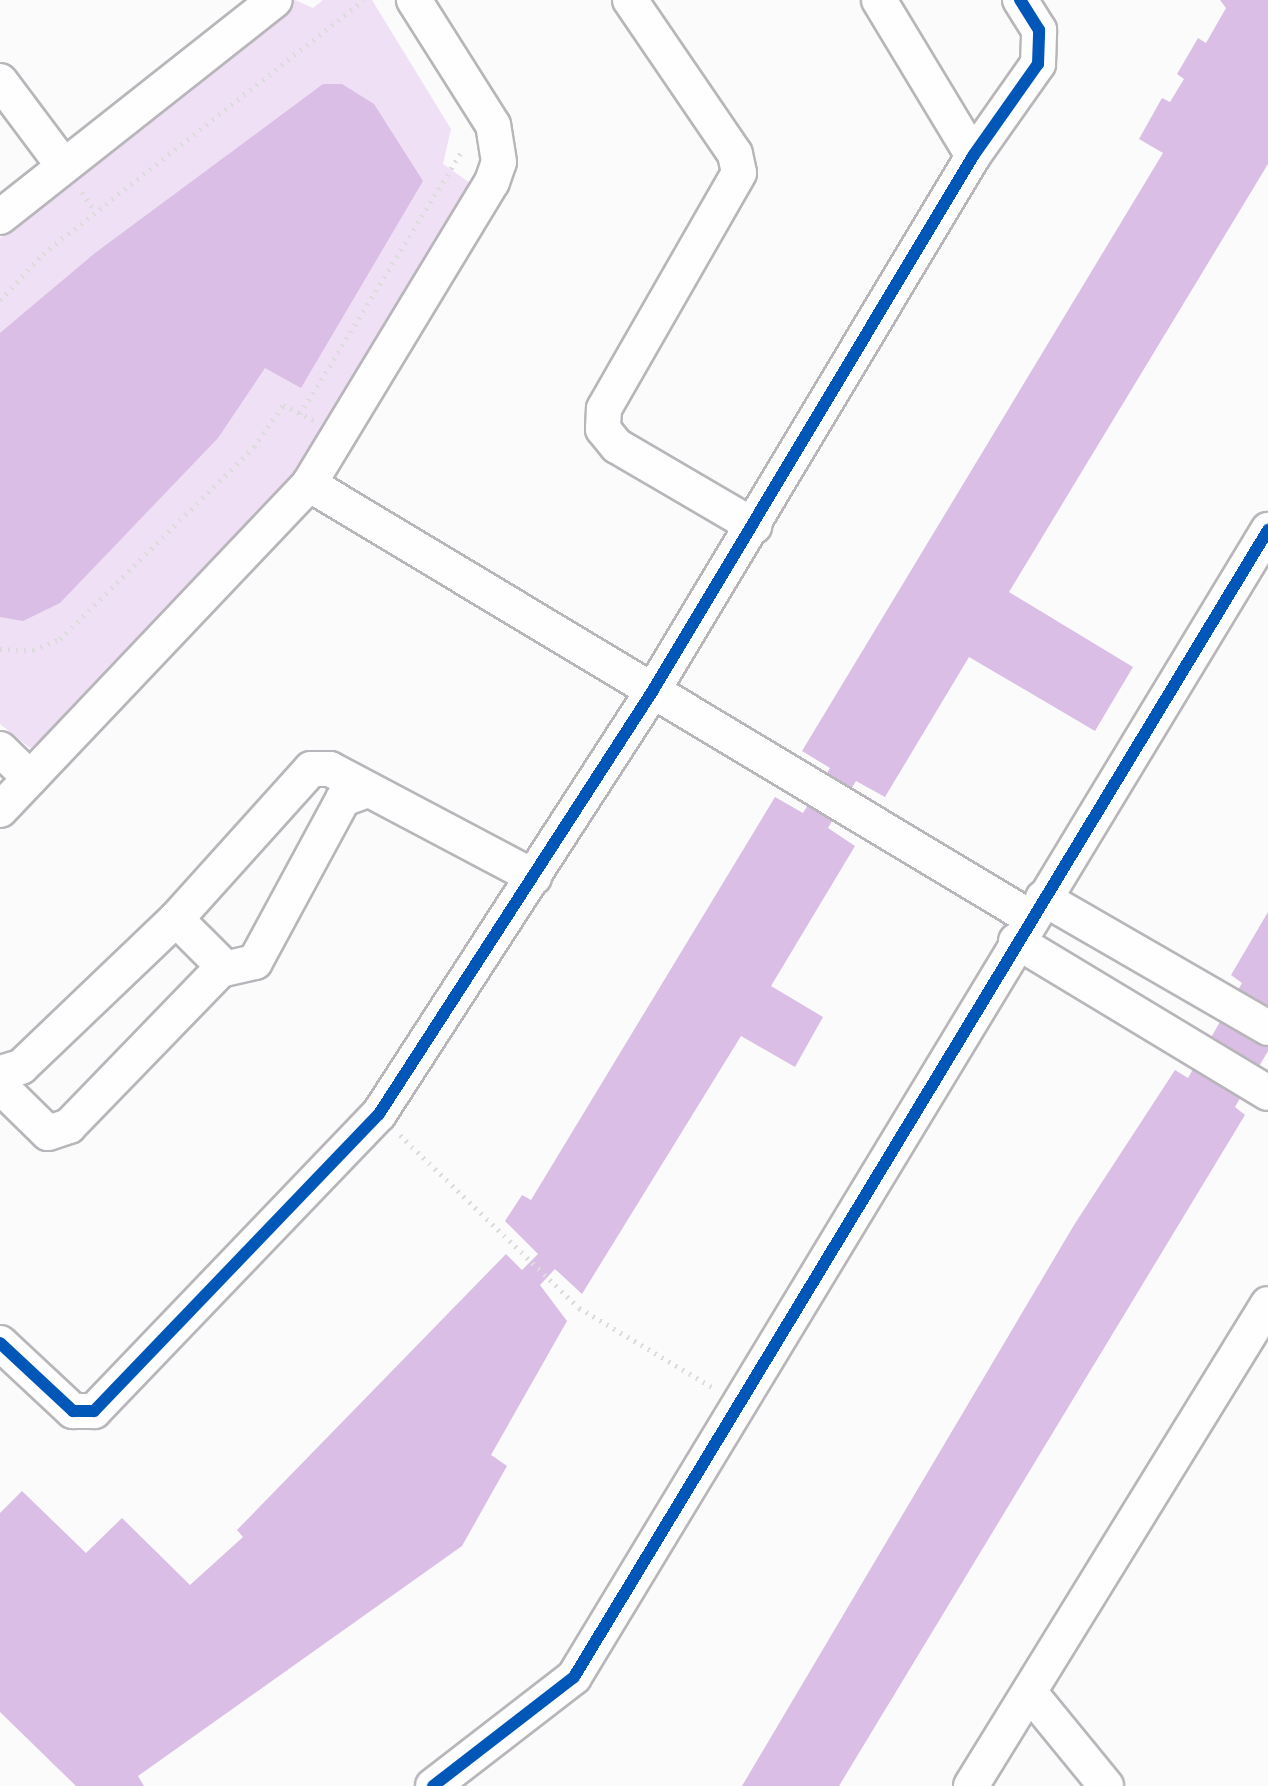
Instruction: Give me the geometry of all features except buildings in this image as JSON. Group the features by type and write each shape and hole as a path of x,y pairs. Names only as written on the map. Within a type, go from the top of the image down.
{"street":[{"path":"0,217 62,164 275,0"},
{"path":"0,810 309,484 499,162 493,125 414,0"},
{"path":"879,0 973,156"},
{"path":"0,1343 73,1411 94,1411 379,1114 652,692 973,156 1042,54 1039,30 1020,0"},
{"path":"635,2 735,154 739,173 604,409 603,429 617,446 754,526"},
{"path":"0,81 62,164"},
{"path":"309,484 1030,919 1188,1045 1268,1093"},
{"path":"433,1786 574,1677 1268,530"},
{"path":"0,749 30,778"},
{"path":"0,1073 21,1067 176,919 311,769 330,769 534,877"},
{"path":"0,1086 37,1125 60,1132 225,968 255,962 343,799 368,790"},
{"path":"176,919 225,968"},
{"path":"1030,919 1217,998 1268,1028"},
{"path":"971,1786 1268,1304"},
{"path":"1030,1693 1106,1786"}],"path":[{"path":"0,300 43,254 364,0"},
{"path":"0,649 33,650 60,639 254,447 283,405 300,414 461,158 464,135"},
{"path":"379,1114 567,1297 739,1403"}],"shaded area":[{"path":"295,0 313,8 323,0 372,0 451,129 443,164 473,185 276,505 41,746 30,748 0,724 0,238"},
{"path":"1220,0 1268,0 1268,164 1009,592 1133,667 1095,731 969,657 885,797 856,781 828,828 855,846 771,986 823,1017 795,1067 741,1036 582,1294 555,1269 540,1285 567,1321 491,1455 507,1466 462,1546 138,1776 144,1786 76,1786 0,1712 0,1513 22,1491 86,1553 122,1518 190,1585 243,1537 237,1530 506,1254 522,1270 538,1254 505,1221 522,1195 531,1200 775,797 803,813 830,768 802,751 1163,153 1139,139 1162,98 1170,102 1184,79 1177,74 1198,38 1206,43 1226,8"},
{"path":"323,84 342,84 374,104 423,181 301,388 265,368 218,438 60,603 23,621 0,617 0,333 95,253"},
{"path":"1268,912 1268,1051 1235,1107 1245,1115 839,1786 742,1786 1074,1225 1175,1070 1188,1078 1242,983 1231,975"}],"cycle path":[{"path":"0,1343 73,1411 94,1411 379,1114 652,692 973,156 1038,64 1039,30 1020,0"},
{"path":"433,1786 574,1677 1268,530"}]}
